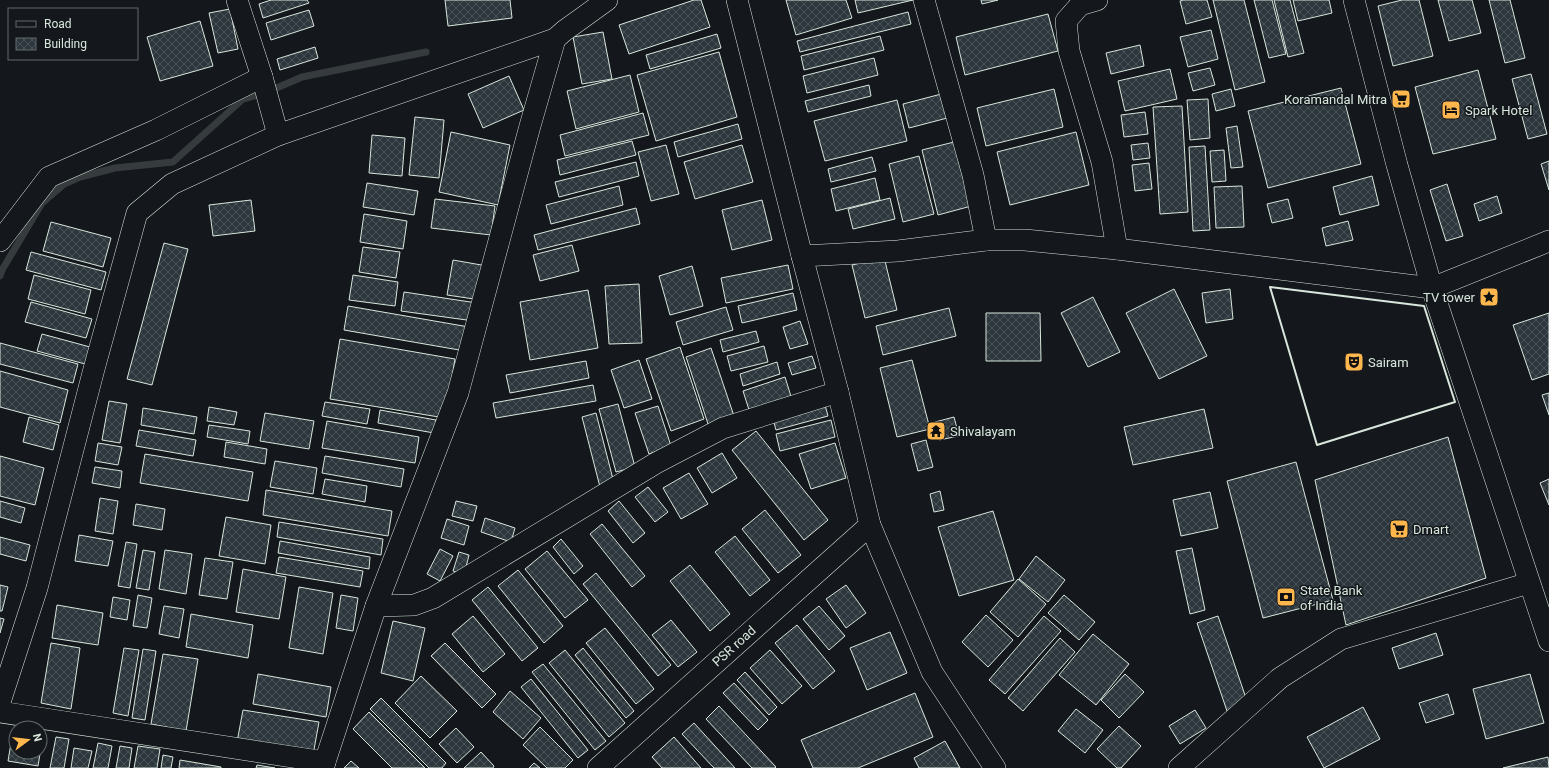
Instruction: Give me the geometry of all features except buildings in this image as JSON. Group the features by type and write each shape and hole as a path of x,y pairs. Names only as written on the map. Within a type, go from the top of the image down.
{"street":[{"path":"236,0 262,77 278,136"},
{"path":"0,702 37,588 94,368 138,213 172,184 278,136 555,39 607,0"},
{"path":"737,0 838,392 870,525 932,672 995,768"},
{"path":"924,0 973,175 986,240"},
{"path":"1097,0 1080,5 1066,21 1069,51 1102,162 1117,249"},
{"path":"1354,0 1397,165 1432,288 1549,641"},
{"path":"0,712 324,765 376,606 458,393 555,39"},
{"path":"0,241 49,177 156,130 262,77"},
{"path":"802,256 898,251 986,240 1025,240 1117,249 1432,288 1549,241"},
{"path":"376,606 414,605 433,598 656,463 723,428 838,392"},
{"name":"PSR road","path":"600,767 870,525"},
{"path":"1179,768 1280,678 1341,639 1529,583"}],"waterway":[{"path":"0,276 2,270 42,203 64,184 80,177 115,168 173,162 243,99 265,93 302,77 426,52"}],"wall":[{"path":"1270,287 1424,306 1455,402 1317,445 1270,287"}],"place":[{"name":"Koramandal Mitra","path":"1401,99"},
{"name":"Spark Hotel","path":"1451,110"},
{"name":"TV tower","path":"1489,297"},
{"name":"Sairam","path":"1354,362"},
{"name":"Shivalayam","path":"936,431"},
{"name":"Dmart","path":"1399,529"},
{"name":"State Bank of India","path":"1286,597"}]}
